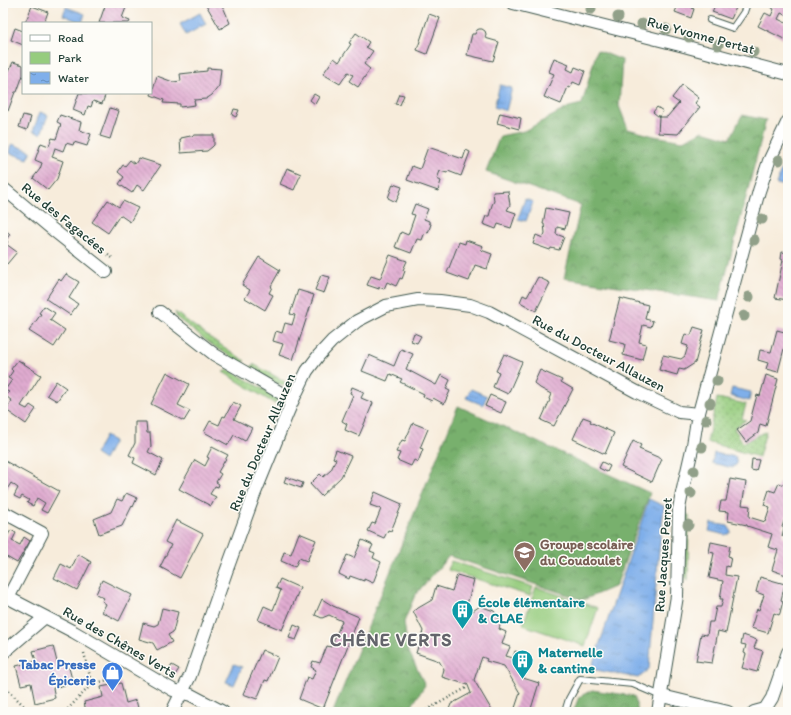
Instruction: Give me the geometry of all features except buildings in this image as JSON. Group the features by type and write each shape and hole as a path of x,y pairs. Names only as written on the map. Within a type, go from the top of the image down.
{"street":[{"name":"Rue Yvonne Pertat","path":"513,3 788,74"},
{"path":"697,419 759,191 769,161 788,121"},
{"name":"Rue des Fagacées","path":"3,188 106,272"},
{"name":"Rue du Docteur Allauzen","path":"172,712 190,676 239,536 293,400 308,371 319,355 332,341 357,321 386,306 418,300 470,305 479,308 637,392 697,419"},
{"path":"160,312 215,355 293,400"},
{"name":"Rue Jacques Perret","path":"658,712 662,696 678,596 679,509 697,419"},
{"path":"3,512 42,533 5,597"},
{"name":"Rue des Chênes Verts","path":"5,597 45,617 174,690 191,695 222,712"},
{"path":"3,653 45,617"},
{"path":"754,712 765,709 772,698 788,652"},
{"path":"662,696 728,712"}],"lane":[{"path":"710,20 733,28 744,12 747,3"},
{"path":"565,712 569,699 580,679 634,684 662,696"}],"path":[{"path":"84,653 92,684"},
{"path":"65,712 92,684 124,676"},
{"path":"3,685 30,712"},
{"path":"423,712 468,687"}],"green space":[{"path":"597,50 622,60 619,106 628,129 654,136 683,141 703,131 730,139 742,115 766,120 719,301 564,278 581,205 486,172 500,136 524,131 569,107 582,104"},
{"path":"175,312 245,361 242,364 212,345 177,318"},
{"path":"253,364 284,381 284,385 278,384 250,369"},
{"path":"229,370 275,396 278,400 275,404 223,372"},
{"path":"717,398 746,404 742,419 746,420 734,428 743,443 766,431 759,457 707,442"},
{"path":"458,406 650,493 616,586 583,600 449,556 415,595 404,622 408,650 425,685 408,712 333,712"},
{"path":"685,515 689,515 688,581 685,577"},
{"path":"451,561 533,587 530,596 448,570"},
{"path":"536,587 598,608 585,646 523,625"},
{"path":"592,690 634,696 638,712 573,712 579,697"}],"water":[{"path":"66,7 85,14 82,22 63,15"},
{"path":"200,13 206,24 186,35 180,24"},
{"path":"500,85 512,88 506,111 494,107"},
{"path":"40,112 48,115 41,134 33,131"},
{"path":"12,144 31,151 28,159 10,153"},
{"path":"788,153 788,186 776,184"},
{"path":"525,199 533,202 526,221 518,219"},
{"path":"732,388 751,392 749,401 730,396"},
{"path":"471,389 487,396 483,405 466,398"},
{"path":"105,436 114,441 104,460 95,454"},
{"path":"714,453 736,457 735,460 737,463 733,468 712,463"},
{"path":"649,499 664,506 649,669 638,678 591,669"},
{"path":"711,523 728,526 731,532 726,535 709,531"},
{"path":"234,664 242,667 234,685 226,682"}],"place":[{"name":"Groupe scolaire du Coudoulet","path":"524,572"},
{"name":"École élémentaire & CLAE","path":"462,630"},
{"name":"Maternelle & cantine","path":"522,680"},
{"name":"Tabac Presse Épicerie","path":"112,692"}],"district":[{"name":"CHÊNE VERTS","path":"391,640"}]}
